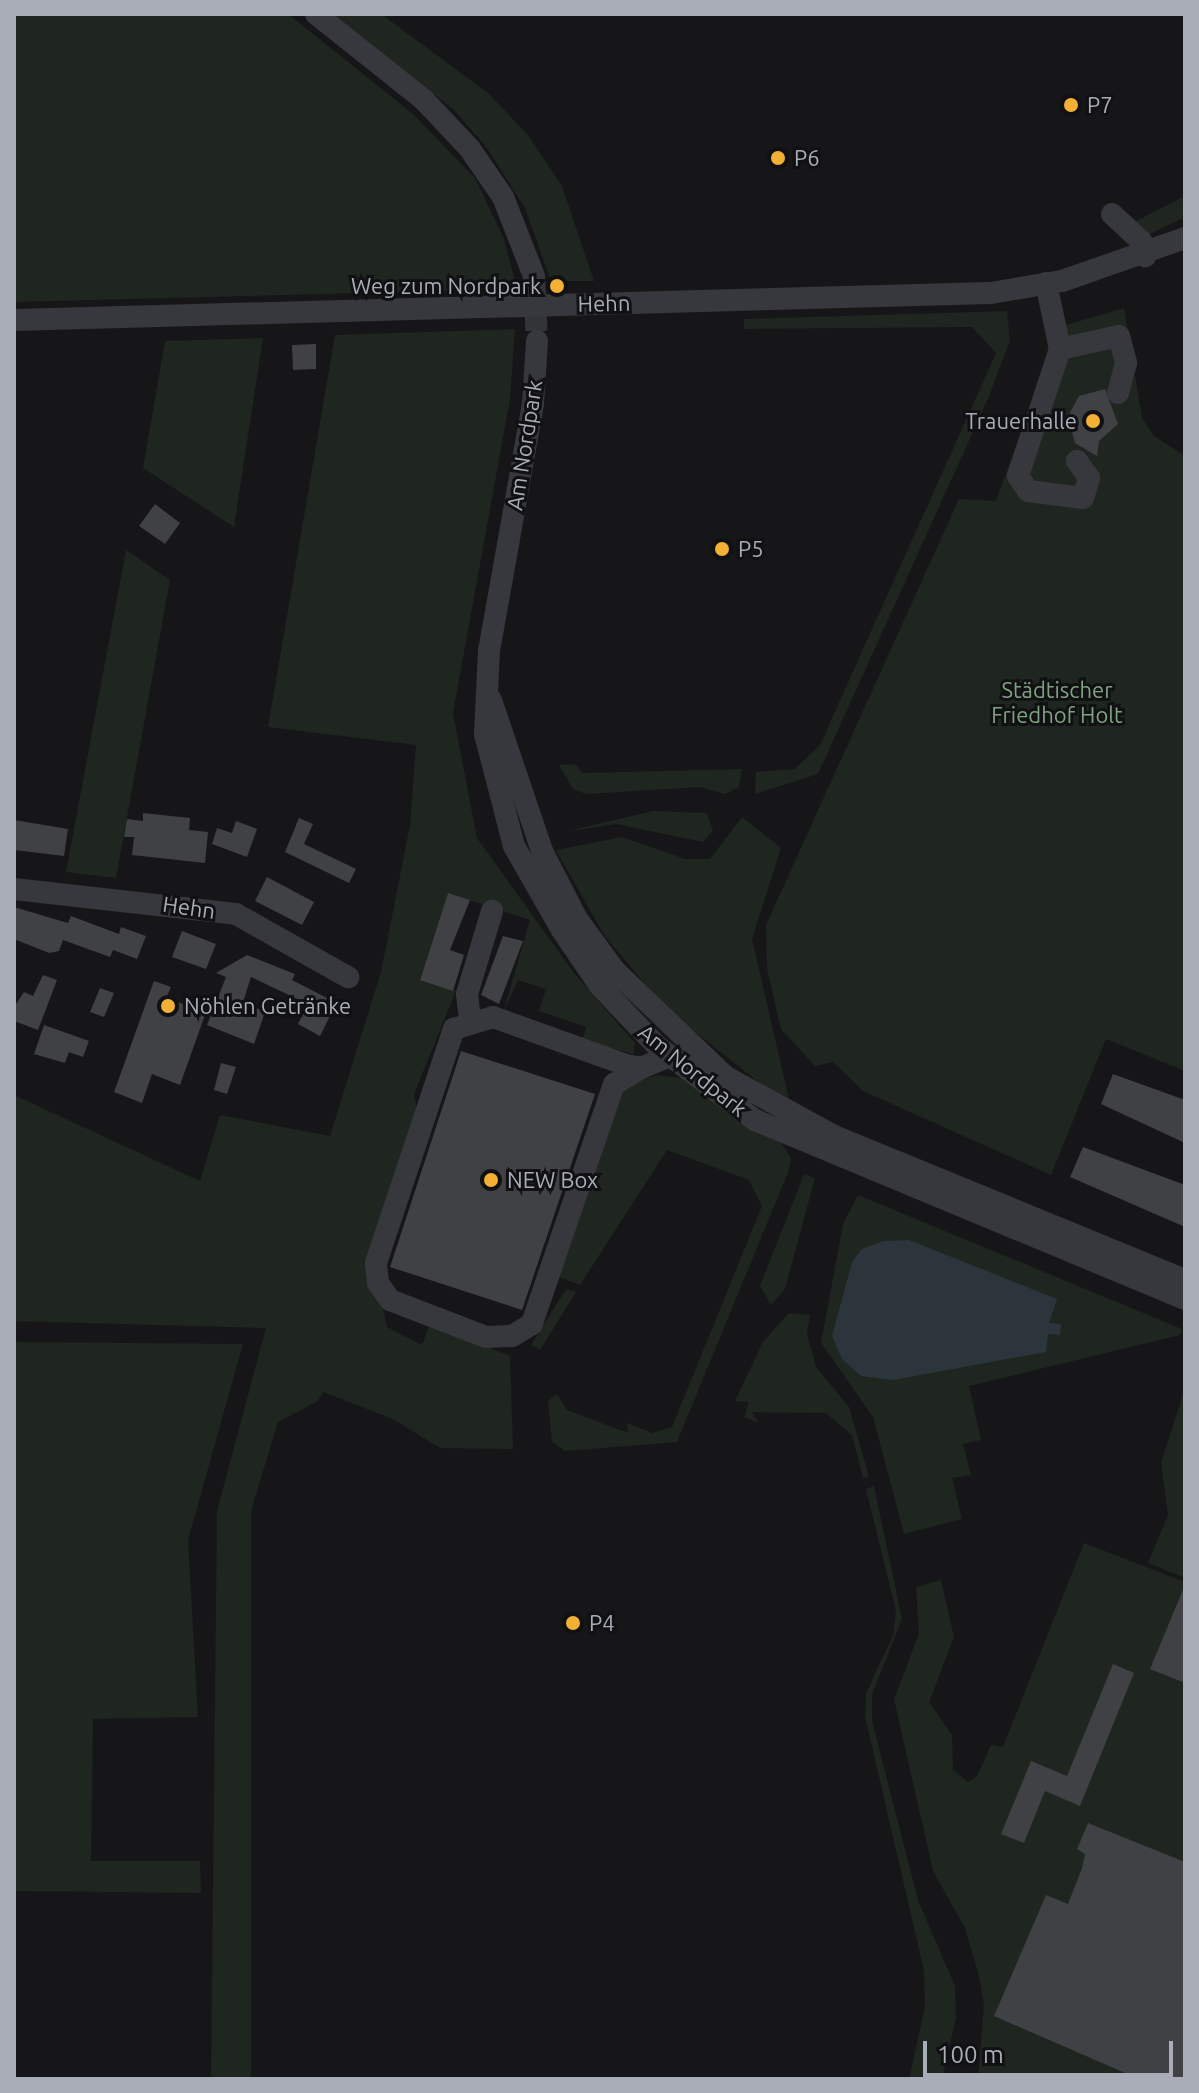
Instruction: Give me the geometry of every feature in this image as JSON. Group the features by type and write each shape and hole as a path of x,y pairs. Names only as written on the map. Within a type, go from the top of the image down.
{"street":[{"path":"316,14 424,100 470,149 503,197 534,276"},
{"path":"1112,214 1141,241 1145,256"},
{"name":"Hehn","path":"14,320 933,296 1046,283 1145,256 1185,238"},
{"path":"1046,283 1060,349 1020,464 1019,481 1028,491 1083,498 1089,478 1077,461"},
{"path":"1060,349 1119,336 1126,363 1118,393"},
{"name":"Am Nordpark","path":"537,341 487,691 485,734 493,785 514,846 600,986 669,1056 779,1131 1185,1299"},
{"name":"Am Nordpark","path":"487,691 542,851 577,919 615,971 726,1077 834,1136 1185,1280"},
{"name":"Hehn","path":"14,889 236,914 348,977"},
{"path":"470,1019 467,994 492,911"},
{"path":"602,1055 614,1084 538,1318 523,1332 500,1338 400,1306 378,1283 376,1263 449,1035 470,1019 493,1017 641,1068"},
{"path":"614,1084 669,1056"}],"green space":[{"path":"14,14 288,14 413,114 475,178 504,239 517,289 14,302"},
{"path":"334,14 381,14 488,93 528,135 562,186 594,281 551,281 525,208 487,148 454,110"},
{"path":"1185,196 1185,217 1148,235 1134,222"},
{"name":"Städtischer Friedhof Holt","path":"1124,308 1142,418 1154,436 1185,456 1185,1071 1106,1039 1051,1175 863,1091 833,1062 815,1066 781,1029 767,969 766,925 959,499 996,501 1047,359 1049,330"},
{"path":"1007,311 1010,341 987,401 818,774 755,794 756,772 795,769 820,745 996,353 972,327 744,329 744,319"},
{"path":"515,329 510,399 453,713 477,838 574,973 635,1043 633,1054 582,1040 586,1027 539,1011 546,989 518,980 503,1013 530,920 448,893 420,979 456,991 414,1094 417,1110 372,1256 387,1327 422,1345 430,1324 510,1356 513,1449 440,1448 393,1419 323,1392 318,1401 278,1422 251,1511 251,2079 211,2079 217,1511 266,1328 14,1321 14,1095 200,1181 220,1115 330,1136 381,972 410,825 416,745 268,727 335,335"},
{"path":"263,338 234,527 143,468 165,341"},
{"path":"126,550 170,580 116,878 66,872"},
{"path":"576,764 582,773 742,769 739,787 725,794 700,787 586,794 573,789 559,765"},
{"path":"653,811 707,813 713,831 703,842 616,824 564,832"},
{"path":"742,817 781,848 752,939 791,1108 665,1008 604,935 556,850 622,837 685,859 710,859"},
{"path":"657,1075 681,1078 781,1143 791,1158 789,1170 677,1442 565,1451 552,1442 548,1401 557,1394 567,1410 628,1433 627,1423 652,1433 672,1427 762,1206 749,1180 667,1150 580,1285 559,1277 624,1086"},
{"path":"804,1174 815,1178 785,1289 771,1305 760,1286"},
{"path":"858,1195 1182,1329 1180,1335 969,1386 981,1440 963,1444 971,1475 952,1478 962,1519 904,1534 873,1417 821,1343 843,1224"},
{"path":"566,1289 576,1292 540,1350 531,1345"},
{"path":"789,1313 810,1315 807,1334 816,1367 849,1407 869,1477 863,1478 852,1435 826,1413 752,1412 759,1423 744,1417 749,1402 735,1401 763,1342"},
{"path":"14,1342 243,1344 188,1540 198,1717 93,1719 91,1861 200,1861 201,1893 14,1891"},
{"path":"1185,1388 1185,1578 1148,1563 1168,1515 1161,1463"},
{"path":"874,1486 902,1619 872,1694 872,1721 918,1900 955,1986 956,2018 942,2079 909,2079 925,2007 924,1971 865,1716 866,1694 893,1635 896,1611 866,1489"},
{"path":"1084,1543 1185,1582 1185,2079 978,2079 984,2005 979,1976 965,1928 933,1871 894,1699 919,1634 916,1587 941,1580 954,1637 929,1702 952,1735 953,1770 968,1782 977,1776 991,1745 1003,1747"}],"shaded area":[{"path":"909,1240 1057,1299 1049,1323 1061,1324 1060,1335 1048,1334 1046,1352 893,1380 861,1376 842,1359 832,1336 852,1262 862,1249 883,1241"}],"building":[{"path":"316,344 316,369 293,370 292,345"},
{"name":"Trauerhalle","path":"1105,389 1118,424 1099,441 1097,456 1075,443 1068,416 1079,396"},
{"path":"155,504 180,523 165,544 139,526"},
{"path":"143,813 190,818 189,830 208,832 205,863 132,855 134,837 124,837 127,819 143,821"},
{"path":"299,818 313,824 304,844 356,869 349,883 285,852"},
{"path":"14,820 68,829 64,856 14,850"},
{"path":"236,821 257,829 247,857 212,844 217,828 232,833"},
{"path":"267,877 314,902 302,925 255,901"},
{"path":"448,893 470,900 450,950 464,955 453,991 420,980"},
{"path":"14,907 68,923 71,916 119,934 121,927 146,936 137,959 113,950 110,957 63,940 59,951 49,953 14,939"},
{"path":"182,931 216,944 206,969 172,957"},
{"path":"503,936 523,941 499,1004 481,995"},
{"path":"247,955 295,974 292,980 327,998 322,1007 332,1012 320,1036 298,1024 308,1004 251,977 243,1002 265,1012 254,1044 207,1025 226,977 216,973"},
{"path":"43,975 57,980 38,1030 14,1021 14,1007 24,992 33,996"},
{"path":"154,981 171,987 166,998 206,1012 180,1085 152,1074 142,1103 114,1092"},
{"path":"100,988 114,993 104,1017 90,1012"},
{"path":"44,1025 89,1041 83,1057 69,1052 65,1063 34,1054"},
{"name":"NEW Box","path":"461,1051 595,1094 522,1310 390,1267"},
{"path":"221,1063 236,1067 227,1094 214,1090"},
{"path":"1113,1074 1185,1100 1185,1143 1101,1104"},
{"path":"1083,1147 1185,1185 1185,1227 1070,1177"},
{"path":"1185,1585 1185,1683 1150,1669"},
{"path":"1113,1664 1134,1673 1080,1806 1045,1791 1024,1843 1001,1834 1031,1761 1067,1776"},
{"path":"1088,1823 1185,1862 1185,2079 1139,2079 994,2016 1046,1895 1068,1904 1082,1868 1085,1854 1077,1849"}],"tunnel":[{"path":"534,276 537,341"}],"place":[{"name":"P7","path":"1071,105"},
{"name":"P6","path":"778,158"},
{"name":"Weg zum Nordpark","path":"557,286"},
{"name":"Trauerhalle","path":"1093,421"},
{"name":"P5","path":"722,549"},
{"name":"Nöhlen Getränke","path":"168,1006"},
{"name":"NEW Box","path":"491,1180"},
{"name":"P4","path":"573,1623"}]}
